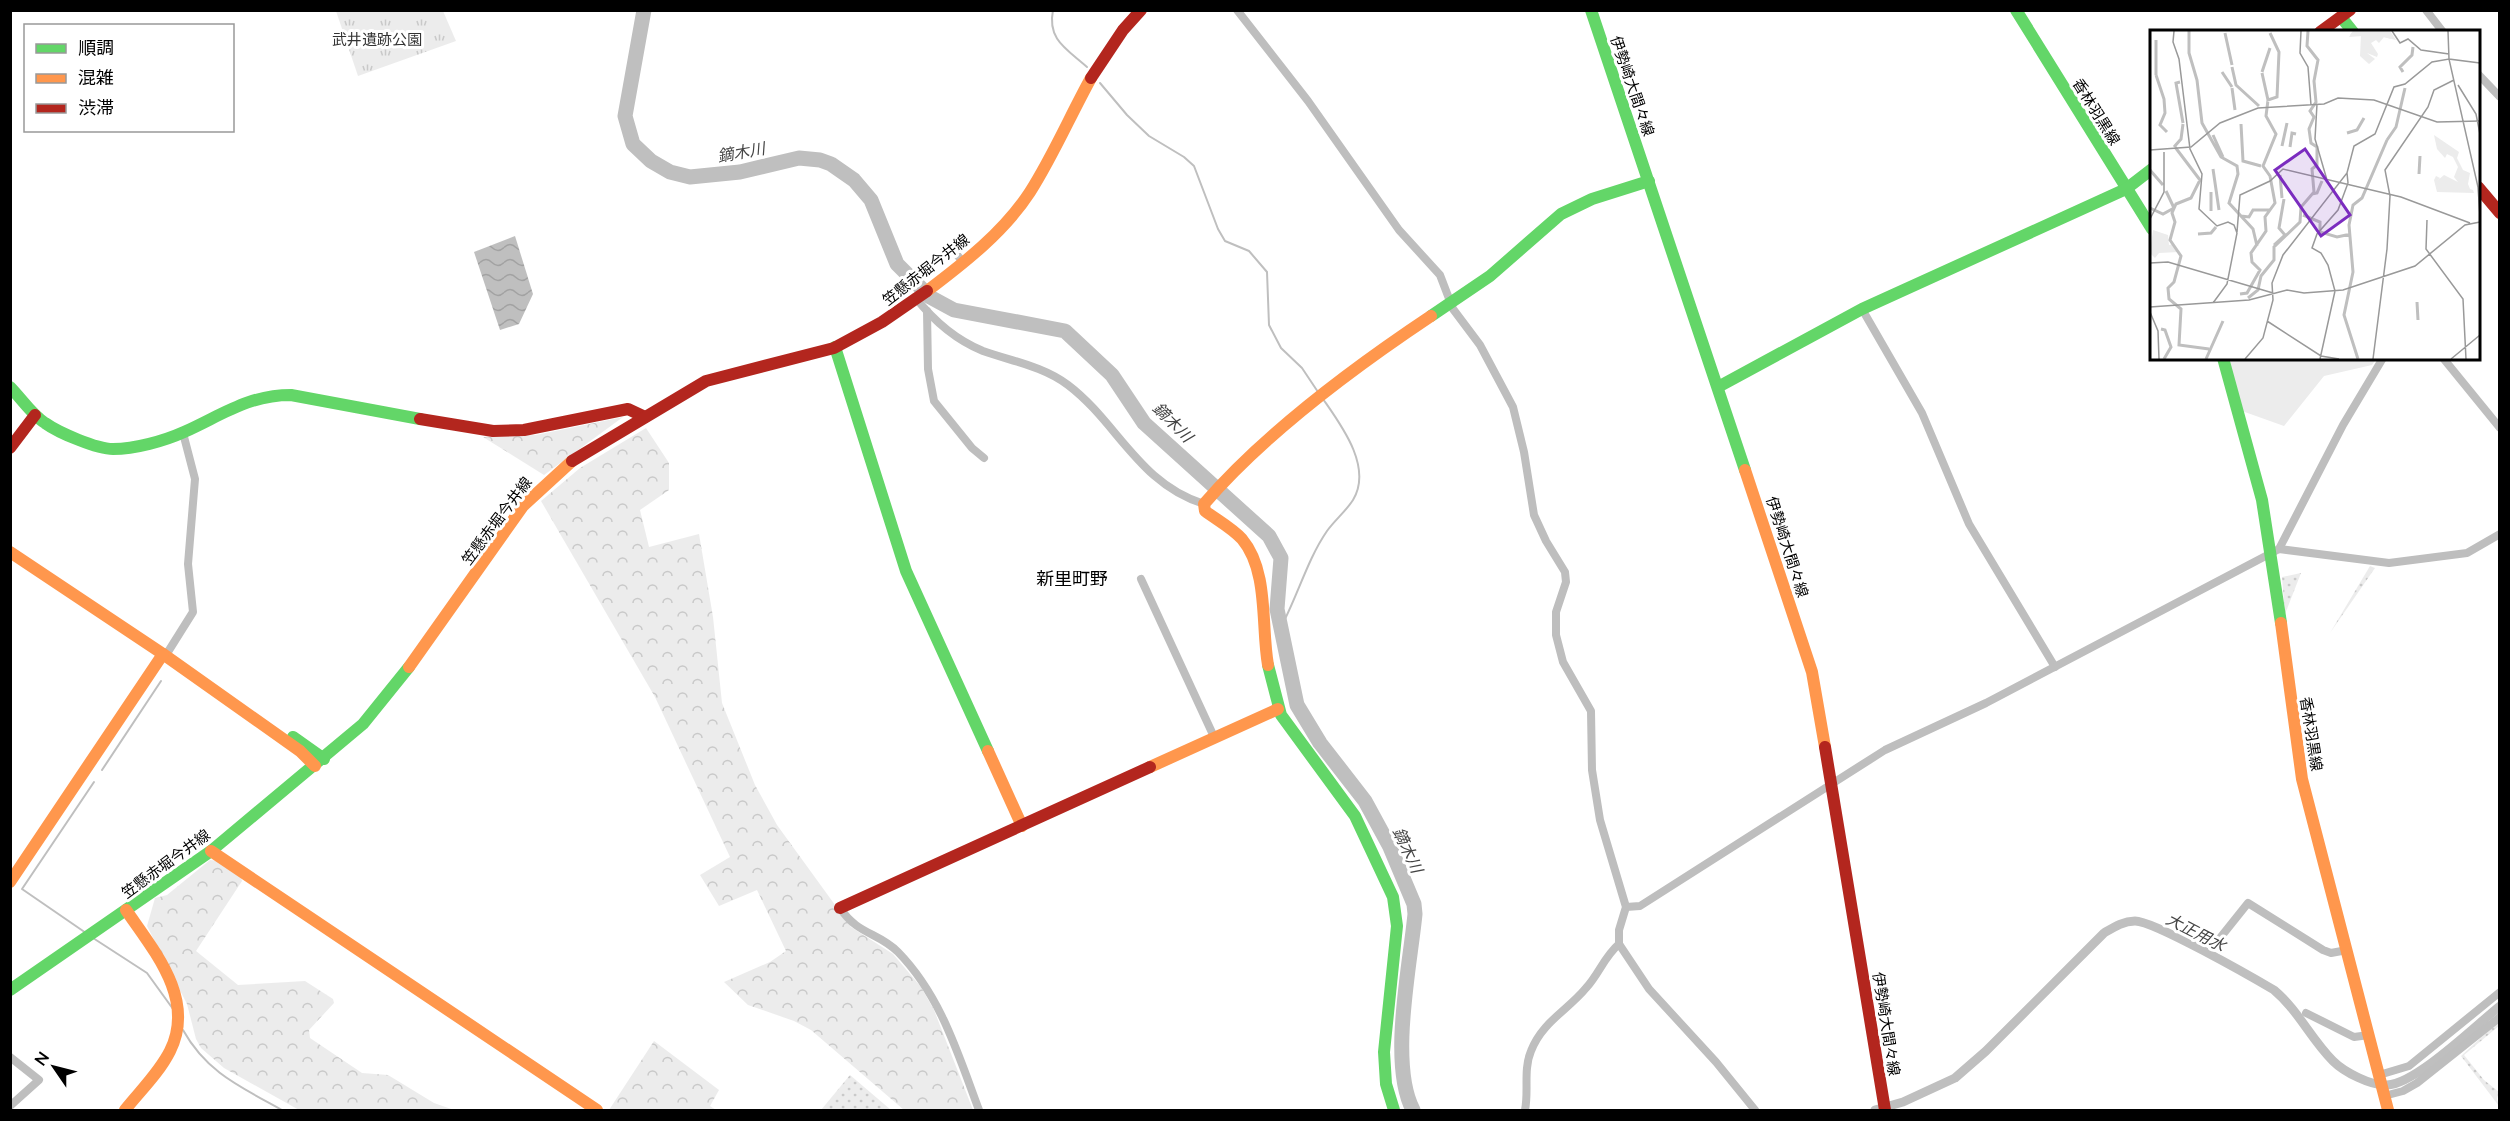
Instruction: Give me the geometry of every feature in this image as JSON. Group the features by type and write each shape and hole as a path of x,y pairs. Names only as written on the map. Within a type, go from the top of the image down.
{"street":[{"name":"笠懸赤堀今井線","path":"125,1110 170,1052 180,1020 177,996 163,966 126,910 211,851 363,724 398,682 532,495 569,463 687,391 725,373 835,347 868,331 932,284 958,256 1000,229 1025,200 1111,46 1141,10"},
{"path":"1237,10 1308,101 1399,230 1440,275 1451,303 1480,345 1513,407 1524,452 1534,514 1546,541 1565,572 1566,582 1556,612 1558,648 1563,662 1591,711 1592,770 1600,820 1626,907 1619,930 1619,944 1649,989 1716,1062 1755,1110"},
{"name":"伊勢崎大間々線","path":"1591,10 1809,661 1832,783 1884,1105"},
{"name":"香林羽黒線","path":"2016,10 2150,227"},
{"path":"2426,10 2441,30"},
{"path":"2323,30 2346,14 2352,30"},
{"path":"2480,76 2499,97"},
{"path":"1718,387 1862,309 2126,189 2150,170"},
{"path":"1394,1110 1386,1084 1384,1052 1397,926 1393,897 1361,827 1278,709 1263,641 1255,560 1245,542 1205,511 1208,499 1222,482 1316,401 1405,333 1508,261 1548,224 1574,207 1647,177"},
{"path":"2480,189 2499,213"},
{"path":"917,296 927,311 951,334 973,346 1038,369 1065,383 1142,465 1181,494 1208,499"},
{"path":"1862,309 1922,413 1969,524 2055,668"},
{"path":"927,311 927,369 934,401 972,448 984,458"},
{"path":"835,347 906,571 1022,826"},
{"name":"香林羽黒線","path":"2224,360 2276,551 2302,779 2388,1110"},
{"path":"2276,551 2347,418 2382,360"},
{"path":"2445,360 2499,428"},
{"path":"10,387 35,415 57,430 112,449 155,442 183,434 242,403 275,395 291,395 349,408 493,431 524,430 628,409 645,417"},
{"path":"10,448 35,415"},
{"path":"10,882 193,612 188,564 195,479 183,434"},
{"path":"1626,907 1640,906 1885,750 2055,668 2276,551 2389,563 2467,553 2499,534"},
{"path":"10,552 165,654 320,762"},
{"path":"1141,579 1215,739"},
{"path":"979,1110 945,1020 929,990 898,952 853,925 840,908 1278,709"},
{"path":"211,851 597,1110"},
{"path":"2212,948 2248,903 2323,950 2331,953 2346,950"},
{"path":"10,990 126,910"},
{"path":"1525,1110 1528,1089 1527,1070 1537,1040 1551,1020 1585,990 1605,958 1619,944"},
{"path":"2382,1085 2409,1066 2499,992"},
{"path":"2306,1013 2354,1037 2369,1035"},
{"path":"2382,1085 2403,1091 2417,1083 2499,1017"},
{"path":"10,1057 39,1080 10,1106"}],"green space":[{"name":"武井遺跡公園","path":"336,11 443,11 456,41 358,76"},
{"path":"2227,360 2375,360 2372,365 2324,376 2284,426 2242,411"},
{"path":"623,417 544,475 483,437 536,435"},
{"path":"646,428 669,463 669,490 640,510 649,547 699,534 713,617 722,703 755,785 777,825 851,927 893,954 921,987 934,1010 973,1110 904,1110 811,1030 794,1021 748,1005 724,982 770,962 786,951 757,890 719,906 700,875 730,857 655,697 541,501 580,468"},
{"path":"2370,566 2375,568 2330,633"},
{"path":"2301,573 2285,614 2282,577"},
{"path":"210,860 219,861 241,877 242,881 196,951 238,985 305,981 333,999 334,1003 309,1030 310,1038 362,1073 388,1075 434,1103 454,1110 299,1110 224,1068 201,1048 196,1039 187,1004 147,926 155,898 167,895"},
{"path":"2499,1021 2499,1026 2464,1055 2484,1080 2499,1092 2497,1099 2499,1106 2461,1056"},
{"path":"654,1041 719,1090 710,1106 716,1110 609,1110"},
{"path":"850,1075 891,1110 821,1110"}],"water":[{"path":"515,236 533,294 519,324 500,330 474,252"}],"waterway":[{"name":"鏑木川","path":"644,10 625,116 633,144 651,161 670,172 690,177 740,172 799,158 820,160 831,164 854,180 871,200 897,264 930,297 954,310 1065,331 1112,375 1144,423 1269,536 1281,558 1277,609 1297,705 1320,743 1365,801 1390,847 1414,904 1415,914 1402,1041 1402,1067 1406,1091 1413,1110"},
{"path":"1053,10 1053,29 1060,43 1087,67"},
{"path":"1100,83 1127,115 1149,136 1184,157 1194,166 1218,229 1225,241 1249,251 1267,272 1269,325 1281,348 1302,368 1318,392"},
{"path":"1280,622 1285,619 1321,541 1353,500 1358,487 1357,460 1352,447 1323,399"},
{"path":"102,770 161,681"},
{"path":"86,933 22,889 94,782"},
{"name":"大正用水","path":"1875,1110 1903,1102 1955,1078 1986,1051 2104,933 2131,921 2146,923 2182,939 2274,990 2290,1006 2333,1061 2351,1074 2381,1085 2399,1082 2414,1075 2500,1006"},
{"path":"93,938 147,973 173,1009"},
{"path":"183,1030 192,1045 226,1078 282,1110"}],"traffic: fast":[{"path":"1591,10 1745,470"},
{"path":"2016,10 2150,226"},
{"path":"2341,17 2351,30"},
{"path":"1718,387 1862,309 2126,189 2150,171"},
{"path":"1431,316 1490,276 1561,214 1592,199 1649,181"},
{"path":"835,347 906,571 988,751"},
{"path":"2224,360 2262,500 2281,623"},
{"path":"10,387 40,420 51,427 68,436 113,449 140,446 168,438 248,402 276,396 291,395 420,419"},
{"path":"1268,665 1281,715 1355,816 1393,897 1397,926 1384,1052 1386,1084 1394,1110"},
{"path":"10,990 211,851 363,724 409,667"},
{"path":"293,737 324,759"}],"traffic: slow":[{"path":"927,291 983,246 1020,207 1046,164 1091,78"},
{"path":"1268,665 1260,583 1251,552 1242,539 1205,511 1204,504 1254,452 1282,427 1371,357 1431,316"},
{"path":"409,667 523,506 572,461"},
{"path":"1745,470 1812,672 1825,747"},
{"path":"10,552 163,654 300,751 315,766"},
{"path":"2281,623 2302,779 2388,1110"},
{"path":"10,882 163,654"},
{"path":"1150,767 1278,709"},
{"path":"988,751 1022,826"},
{"path":"211,851 597,1110"},
{"path":"125,1110 166,1059 177,1032 178,1013 175,994 168,976 126,910"}],"traffic: jam":[{"path":"1091,78 1123,30 1141,10"},
{"path":"2323,30 2350,10"},
{"path":"2480,189 2500,213"},
{"path":"572,461 706,381 834,348 882,322 927,291"},
{"path":"420,419 493,431 524,430 628,409 645,417"},
{"path":"10,448 35,415"},
{"path":"1825,747 1885,1110"},
{"path":"840,908 1150,767"}],"district":[{"name":"新里町野","path":"1072,579"}]}
